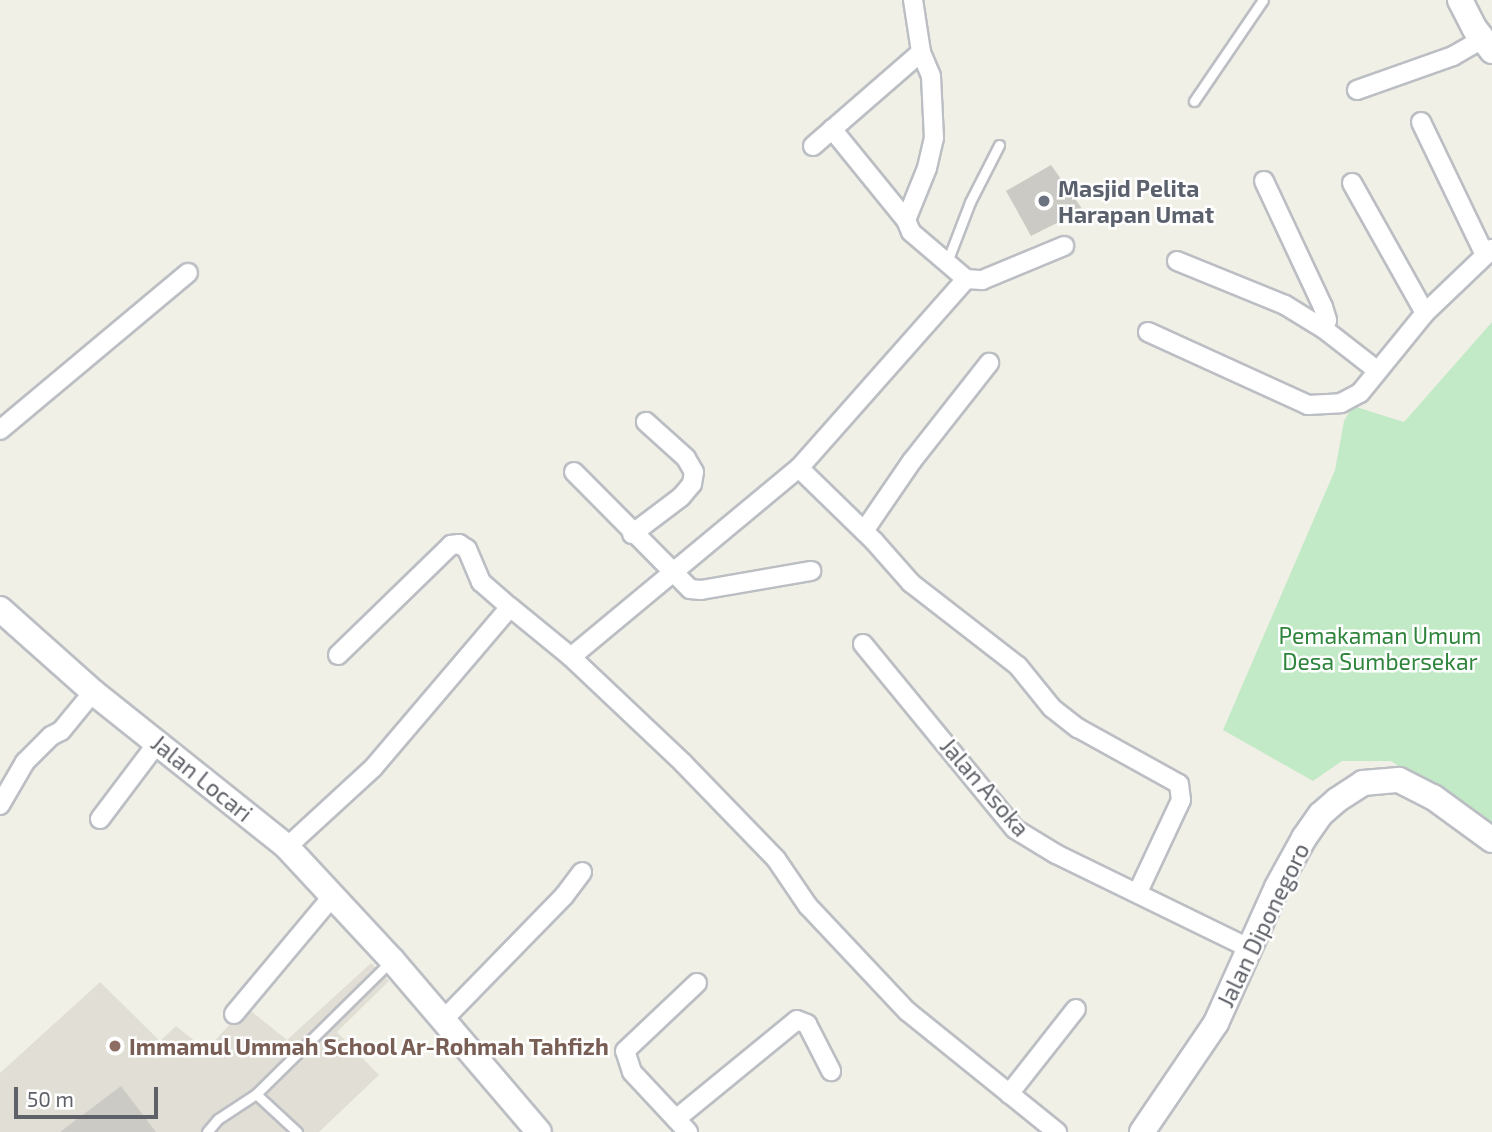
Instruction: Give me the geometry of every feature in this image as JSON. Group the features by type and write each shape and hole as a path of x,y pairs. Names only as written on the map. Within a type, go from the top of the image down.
{"street":[{"path":"906,220 927,168 934,138 931,76 921,52 913,0"},
{"path":"1357,90 1453,56 1485,35 1460,0"},
{"path":"813,146 921,52"},
{"path":"1149,331 1308,405 1324,406 1352,400 1425,313 1489,252 1422,122"},
{"path":"832,129 906,220 919,241 966,279 982,280 1064,246"},
{"path":"1264,181 1323,307 1327,320 1324,329"},
{"path":"1352,183 1425,313"},
{"path":"1177,261 1266,295 1324,329 1378,371"},
{"path":"0,430 188,272"},
{"path":"571,657 799,468 966,279"},
{"path":"864,531 912,461 989,363"},
{"path":"632,534 681,497 692,484 694,472 686,458 646,422"},
{"path":"799,468 864,531 911,583 1018,666 1052,708 1078,728 1179,784 1181,800 1138,891"},
{"path":"574,471 685,587 701,590 811,572"},
{"path":"338,655 451,544 459,544 467,549 481,582 571,657 683,763 776,859 808,906 863,968 907,1011 1057,1132"},
{"path":"287,847 373,768 510,607"},
{"name":"Jalan Locari","path":"0,609 93,692 287,847 392,960 539,1132"},
{"name":"Jalan Asoka","path":"863,644 1015,829 1055,854 1138,891 1249,948"},
{"path":"0,805 25,762 51,736 61,731 93,692"},
{"path":"100,819 158,742"},
{"name":"Jalan Diponegoro","path":"1142,1132 1216,1023 1277,887 1304,838 1321,814 1363,783 1399,780 1414,786 1492,840"},
{"path":"444,1019 564,896 582,872"},
{"path":"234,1014 332,897"},
{"path":"697,983 625,1051 632,1072 682,1126 797,1020 807,1024 831,1071"},
{"path":"1009,1094 1076,1009"}],"lane":[{"path":"1194,101 1263,0"},
{"path":"947,262 970,202 999,145"},
{"path":"206,1132 218,1119 256,1094 392,960"},
{"path":"256,1094 297,1132"}],"shaded area":[{"name":"Immamul Ummah School Ar-Rohmah Tahfizh","path":"371,963 389,981 337,1032 379,1075 319,1132 0,1132 0,1073 100,982 160,1041 176,1026 206,1050 246,1007 287,1040"}],"green space":[{"name":"Pemakaman Umum Desa Sumbersekar","path":"1492,322 1492,829 1391,761 1342,761 1313,781 1223,730 1335,470 1344,421 1353,406 1404,422"}],"building":[{"name":"Masjid Pelita Harapan Umat","path":"1051,165 1083,210 1031,236 1006,191"},
{"path":"121,1086 156,1132 60,1132"}],"place":[{"name":"Masjid Pelita Harapan Umat","path":"1044,201"},
{"name":"Immamul Ummah School Ar-Rohmah Tahfizh","path":"115,1046"}]}
